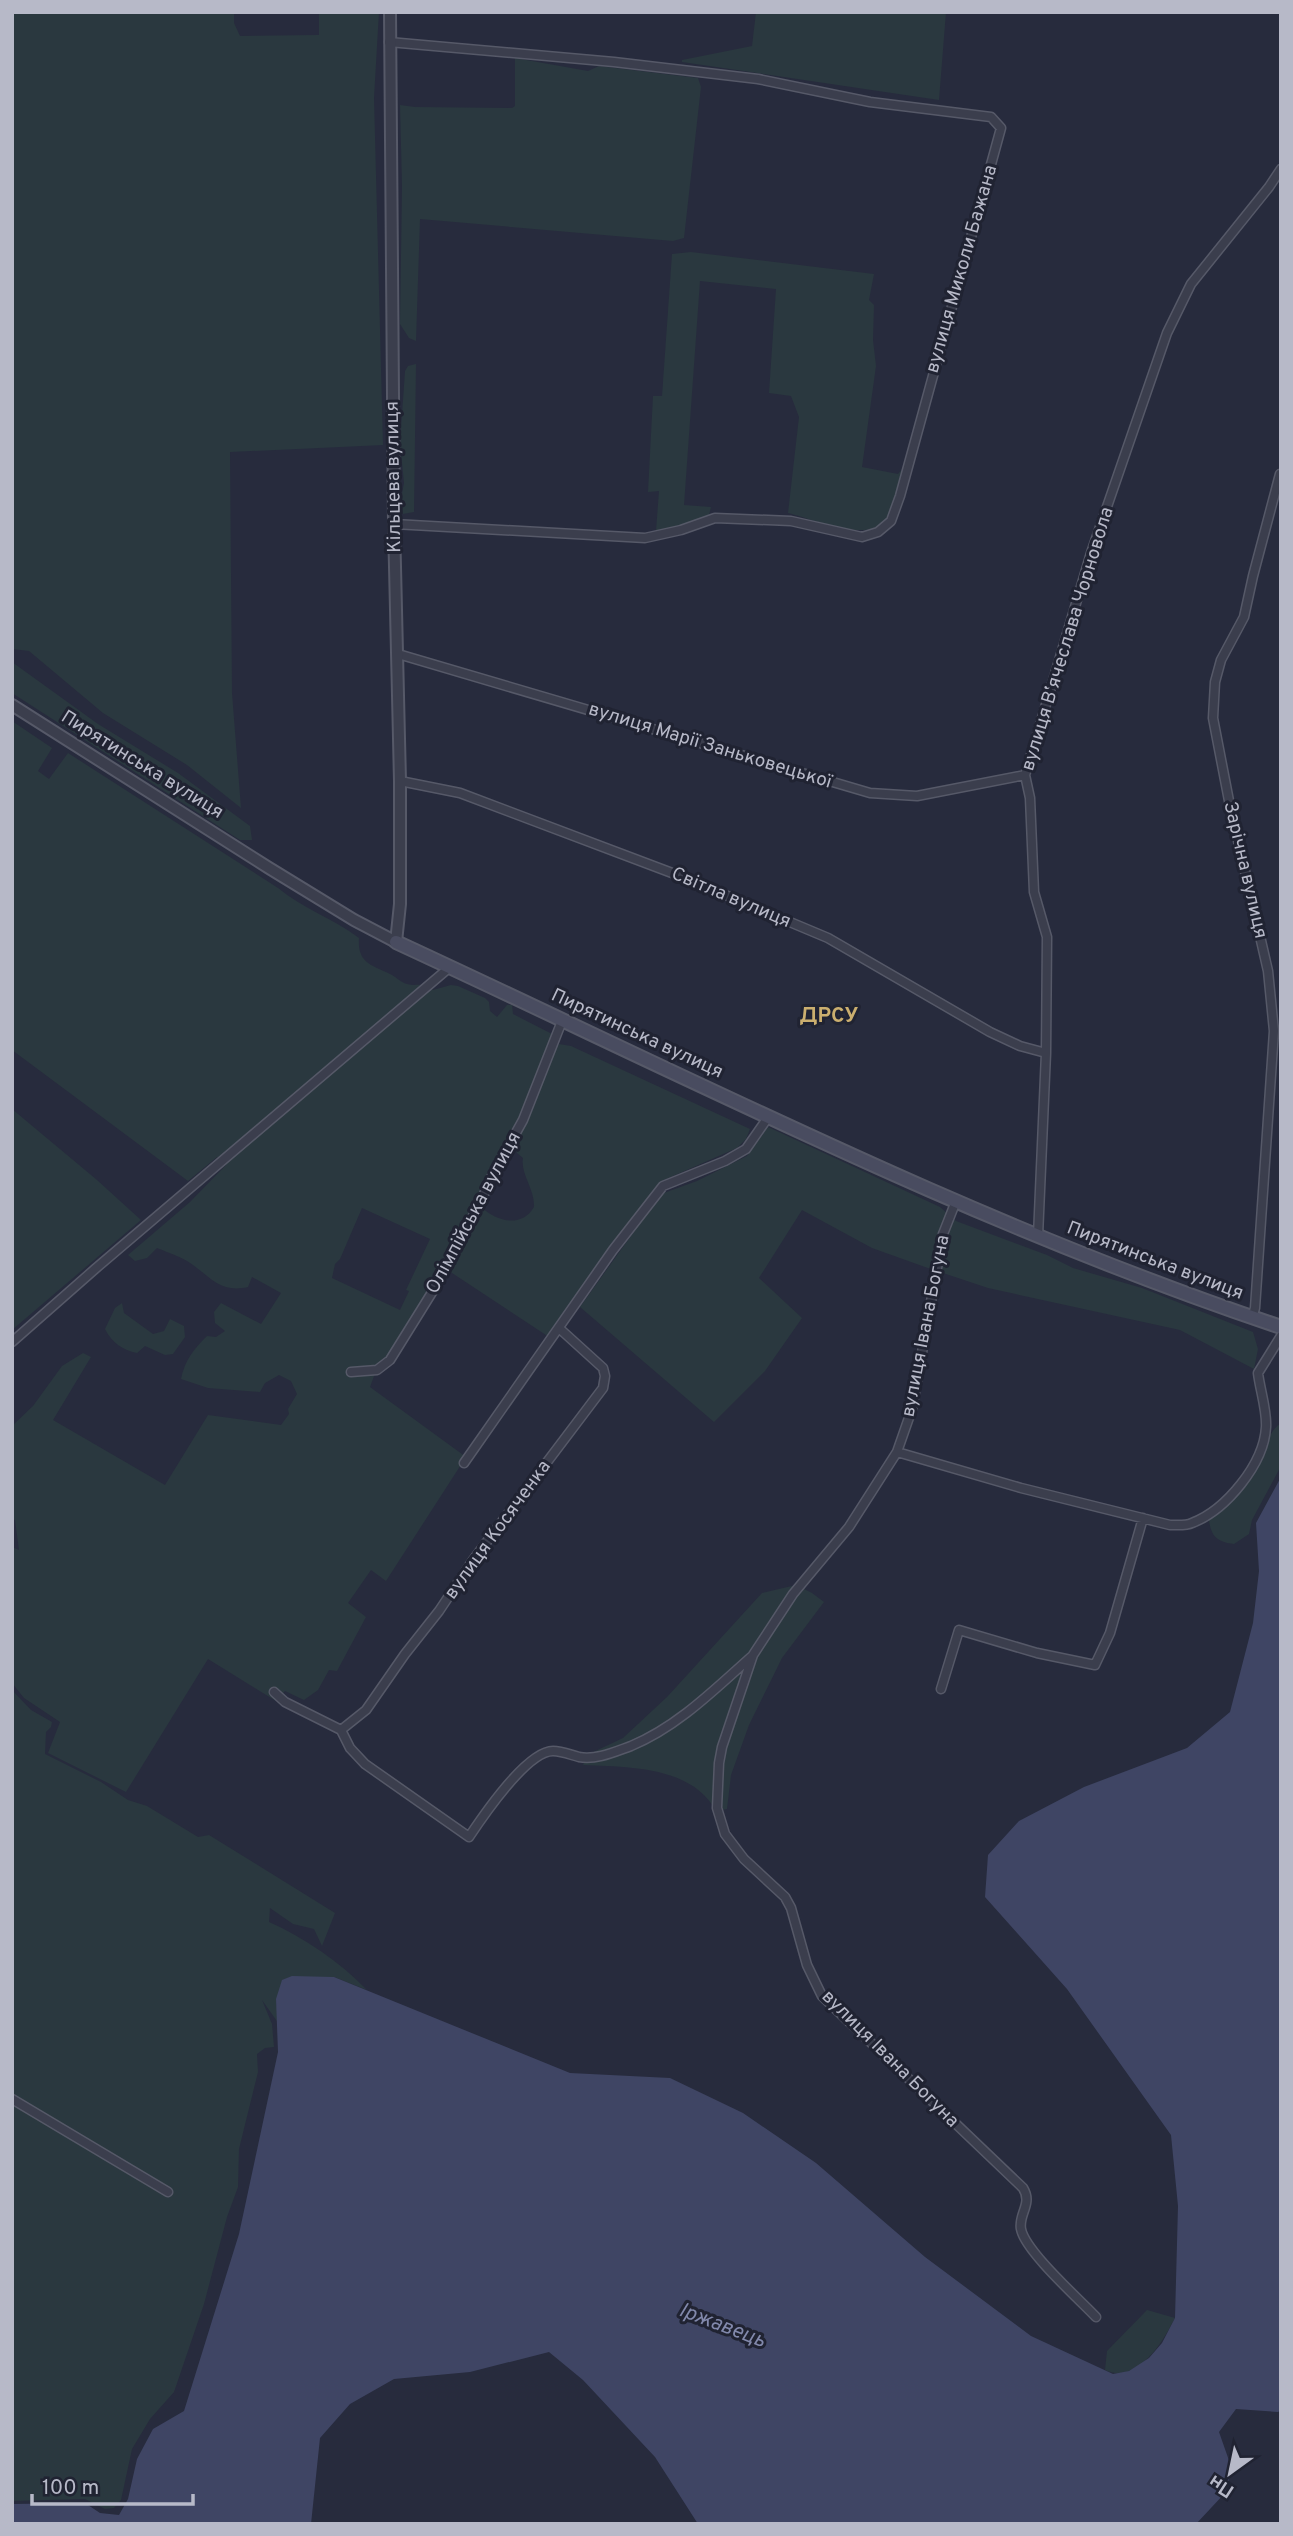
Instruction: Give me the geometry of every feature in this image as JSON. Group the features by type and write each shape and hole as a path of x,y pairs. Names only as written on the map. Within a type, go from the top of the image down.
{"main road":[{"name":"Пирятинська вулиця","path":"396,942 562,1021 1038,1237 1143,1279 1281,1327"}],"street":[{"name":"Кільцева вулиця","path":"390,12 394,524 400,781 400,904 396,942"},
{"name":"вулиця Миколи Бажана","path":"389,42 600,60 758,79 870,102 991,117 1001,128 900,496 891,521 878,532 862,537 791,521 746,518 715,518 681,530 645,538 394,524"},
{"name":"вулиця Вʼячеслава Чорновола","path":"1038,1237 1046,1053 1047,937 1034,892 1030,798 1025,775 1091,554 1167,333 1191,284 1281,169"},
{"name":"Зарічна вулиця","path":"1252,1318 1255,1308 1275,1031 1268,971 1213,718 1215,682 1221,660 1244,617 1252,576 1280,474"},
{"name":"вулиця Марії Заньковецької","path":"398,654 870,793 917,796 1025,775"},
{"name":"Пирятинська вулиця","path":"12,705 269,868 354,920 396,942"},
{"name":"Світла вулиця","path":"400,781 460,793 680,876 766,912 828,939 990,1032 1020,1046 1046,1053"},
{"path":"12,1342 450,967"},
{"name":"Олімпійська вулиця","path":"351,1372 377,1370 390,1360 436,1286 523,1120 562,1021"},
{"path":"464,1463 613,1250 663,1186 725,1161 746,1149 769,1116"},
{"name":"вулиця Івана Богуна","path":"956,1201 943,1234 912,1409 897,1452 849,1527 793,1594 753,1655 722,1747 716,1808 724,1834 744,1859 785,1897 791,1908 807,1965 822,1996 1023,2188 1028,2202 1020,2227 1023,2235 1035,2254 1096,2317"},
{"name":"вулиця Косяченка","path":"341,1730 366,1710 473,1560 603,1388 603,1368 560,1329"},
{"path":"897,1452 1021,1488 1170,1525 1190,1525 1219,1508 1240,1485 1260,1450 1266,1425 1258,1373 1281,1336"},
{"path":"942,1689 959,1630 1037,1653 1095,1665 1110,1633 1143,1518"},
{"name":"вулиця Івана Богуна","path":"341,1730 349,1748 365,1764 469,1837 517,1774 542,1753 554,1751 597,1758 657,1734 704,1699 753,1655"},
{"path":"274,1692 285,1702 341,1730"},
{"path":"12,2099 168,2192"}],"shaded area":[{"path":"12,12 234,12 234,23 240,36 319,35 319,12 379,12 374,98 383,445 230,452 232,693 241,808 187,765 103,713 29,651 12,649"},
{"path":"756,12 946,12 939,100 682,62 752,46"},
{"path":"515,58 588,71 599,66 698,78 701,87 684,238 673,241 420,219 416,341 409,338 400,324 400,105 512,108 515,106"},
{"path":"691,252 874,274 869,300 874,305 873,340 876,366 862,467 898,474 902,469 893,506 879,526 855,530 841,528 788,513 799,417 791,396 769,393 776,289 700,281 684,505 711,507 709,515 676,528 656,531 659,491 648,492 653,396 662,396 672,254"},
{"path":"416,364 414,512 403,514 400,504 404,483 400,443 405,371 408,366"},
{"path":"12,662 98,724 178,773 250,826 252,840 240,840 12,693"},
{"path":"12,721 52,748 38,771 49,779 68,753 298,902 349,931 359,938 361,953 373,966 407,984 421,985 433,990 458,986 485,998 489,1002 490,1011 497,1017 507,1005 512,1005 513,1014 552,1034 537,1086 435,1286 389,1359 377,1368 370,1387 466,1457 386,1581 371,1570 348,1603 366,1617 337,1671 329,1670 318,1690 304,1700 285,1691 276,1701 208,1659 126,1792 48,1753 60,1722 24,1698 12,1683 12,1547 19,1550 15,1520 12,1519 12,1426 33,1406 62,1366 83,1353 91,1357 53,1420 165,1485 208,1415 281,1425 297,1394 291,1381 279,1375 265,1383 260,1392 208,1388 181,1379 187,1361 202,1341 207,1336 216,1337 225,1331 215,1323 214,1312 221,1303 261,1324 281,1293 252,1277 248,1287 224,1286 185,1260 157,1248 147,1258 135,1261 128,1255 190,1202 226,1165 217,1157 188,1181 12,1050","holes":["362,1208 430,1239 406,1290 409,1291 400,1310 332,1278 335,1264 340,1259"]},
{"path":"559,1044 571,1046 750,1129 746,1139 737,1148 664,1180 564,1311 549,1337 449,1271 481,1207 502,1219 516,1220 529,1214 534,1207 523,1158 513,1144 532,1111"},
{"path":"12,1109 141,1220 12,1330"},
{"path":"768,1127 940,1207 956,1221 1047,1255 1073,1268 1142,1288 1253,1332 1258,1349 1254,1369 1180,1330 988,1288 925,1267 872,1248 802,1210 759,1278 802,1318 765,1371 714,1422 580,1307 661,1194 697,1181 747,1156"},
{"path":"122,1303 124,1313 153,1334 164,1331 170,1319 184,1326 185,1337 173,1354 165,1355 145,1346 137,1353 115,1342 105,1329 115,1308"},
{"path":"1281,1423 1281,1466 1252,1520 1249,1534 1234,1544 1220,1540 1214,1535 1209,1520 1232,1502 1250,1479 1270,1435"},
{"path":"796,1585 824,1602 782,1658 749,1725 731,1775 727,1809 716,1811 705,1796 675,1777 639,1769 583,1765 587,1755 623,1738 667,1697 762,1593"},
{"path":"12,1690 31,1710 52,1722 46,1732 45,1754 101,1782 128,1800 147,1806 198,1837 209,1835 335,1913 322,1946 314,1929 293,1924 270,1908 269,1922 296,1935 321,1952 367,1990 334,1977 276,1999 279,2024 262,2000 272,2024 274,2047 265,2048 257,2054 258,2072 239,2149 238,2187 227,2217 204,2304 174,2392 150,2419 132,2449 121,2500 114,2508 105,2509 85,2499 12,2501"},
{"path":"1147,2310 1175,2318 1164,2338 1148,2359 1128,2372 1105,2370 1107,2351"}],"water":[{"name":"Іржавець","path":"1281,1477 1281,2410 1236,2409 1219,2432 1232,2469 1225,2493 1196,2524 698,2524 655,2457 583,2380 549,2352 470,2372 394,2379 350,2404 320,2438 311,2524 12,2524 12,2504 85,2503 100,2513 119,2515 128,2499 137,2459 153,2429 184,2411 239,2234 278,2052 276,1999 282,1980 292,1976 334,1977 570,2073 670,2078 743,2113 816,2163 925,2257 1031,2336 1113,2374 1129,2371 1149,2358 1162,2343 1175,2318 1178,2206 1171,2135 1067,1989 985,1897 988,1855 1019,1821 1084,1787 1187,1748 1230,1712 1253,1623 1259,1571 1256,1523"}],"district":[{"name":"ДРСУ","path":"829,1016"}]}
